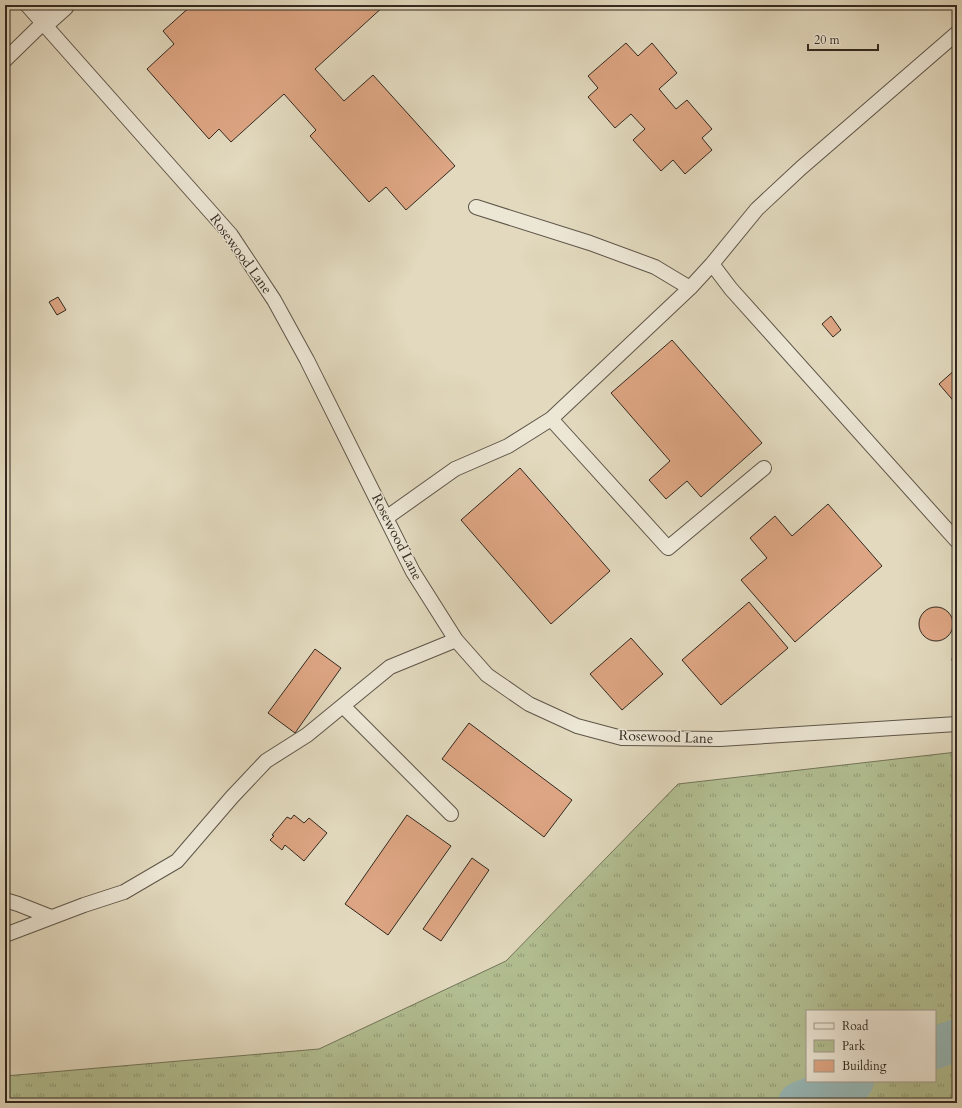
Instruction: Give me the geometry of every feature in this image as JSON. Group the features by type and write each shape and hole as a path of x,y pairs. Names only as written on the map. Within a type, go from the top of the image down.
{"street":[{"path":"44,22 63,5"}],"lane":[{"name":"Rosewood Lane","path":"28,5 231,235 274,300 304,353 413,572 456,640 487,675 529,704 577,726 622,738 720,739 957,724"},
{"path":"5,60 44,22"},
{"path":"386,518 454,469 508,446 550,419 690,288 762,204 801,168 957,33"},
{"path":"476,207 590,243 655,267 690,288"},
{"path":"712,264 736,294 957,541"},
{"path":"550,419 668,548 764,468"},
{"path":"5,935 51,917 124,892 177,861 232,797 266,761 307,735 390,667 456,640"},
{"path":"343,706 451,814"},
{"path":"5,900 51,917"}],"green space":[{"path":"957,752 957,1103 5,1103 5,1076 319,1049 506,961 678,784"}],"building":[{"path":"192,5 385,5 315,69 344,101 373,75 455,166 406,210 386,187 369,202 310,136 316,130 284,94 231,142 219,129 209,139 147,69 174,44 163,31"},
{"path":"626,43 638,56 652,43 677,73 659,89 676,109 687,100 712,129 702,138 712,150 685,174 673,160 661,171 633,140 645,129 631,114 615,128 588,97 598,88 588,76"},
{"path":"58,297 66,310 57,315 49,302"},
{"path":"831,316 841,330 833,337 822,324"},
{"path":"672,340 762,443 701,497 687,481 666,499 649,480 670,461 611,393"},
{"path":"957,368 957,405 939,384"},
{"path":"520,468 610,571 551,624 461,520"},
{"path":"828,504 882,566 795,642 741,580 767,558 750,538 775,516 792,536"},
{"path":"749,602 788,648 721,705 682,660"},
{"path":"933,607 939,607 943,608 950,614 953,624 952,631 946,638 939,641 933,641 929,640 922,634 919,627 919,621 920,617 926,610"},
{"path":"631,638 663,674 622,710 590,674"},
{"path":"957,647 957,670 952,660 953,654"},
{"path":"315,649 341,668 295,733 268,713"},
{"path":"469,723 572,800 544,837 442,759"},
{"path":"294,815 304,823 309,818 327,833 304,861 285,845 282,850 270,840 274,836 272,835 287,817 291,819"},
{"path":"407,815 451,846 388,935 345,904"},
{"path":"472,858 489,870 441,941 423,929"}],"waterway":[{"path":"936,1048 957,1040"},
{"path":"799,1103 851,1082"}]}
